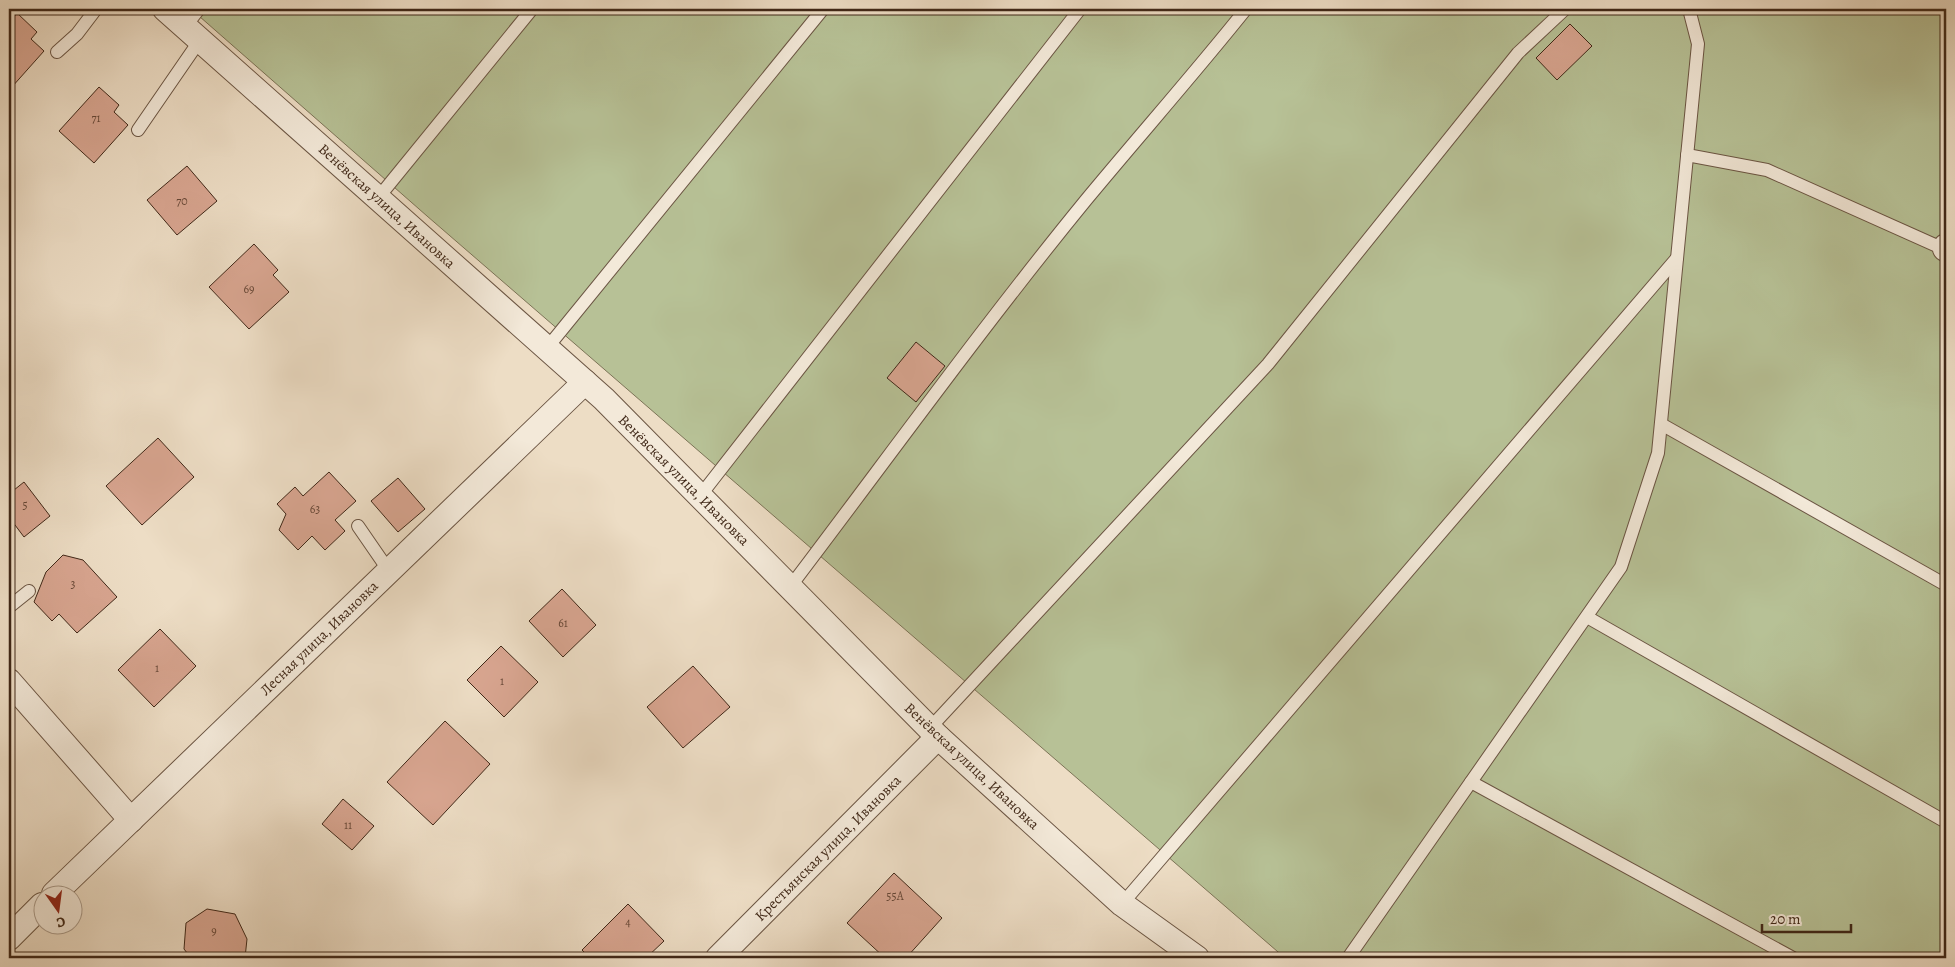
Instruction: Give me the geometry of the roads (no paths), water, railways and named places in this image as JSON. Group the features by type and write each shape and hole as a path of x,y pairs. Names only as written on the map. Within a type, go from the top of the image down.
{"street":[{"name":"Венёвская улица, Ивановка","path":"165,9 195,25 378,198 604,399 934,733 1122,904 1197,958"},
{"name":"Лесная улица, Ивановка","path":"64,884 585,382"},
{"path":"9,681 131,820"},
{"name":"Крестьянская улица, Ивановка","path":"718,958 934,733"},
{"path":"9,938 32,915"}],"lane":[{"path":"58,52 77,34 96,9"},
{"path":"378,198 532,9"},
{"path":"547,348 823,9"},
{"path":"700,496 1080,9"},
{"path":"790,587 974,344 1086,201 1193,75 1246,9"},
{"path":"934,733 1268,364 1518,53 1565,9"},
{"path":"1348,958 1621,567 1658,453 1698,44 1688,9"},
{"path":"138,130 195,25"},
{"path":"1687,155 1767,170 1946,248"},
{"path":"1122,904 1677,258"},
{"path":"1661,424 1946,585"},
{"path":"358,526 389,571"},
{"path":"9,607 29,591"},
{"path":"1586,617 1946,822"},
{"path":"1471,782 1793,958"}]}
